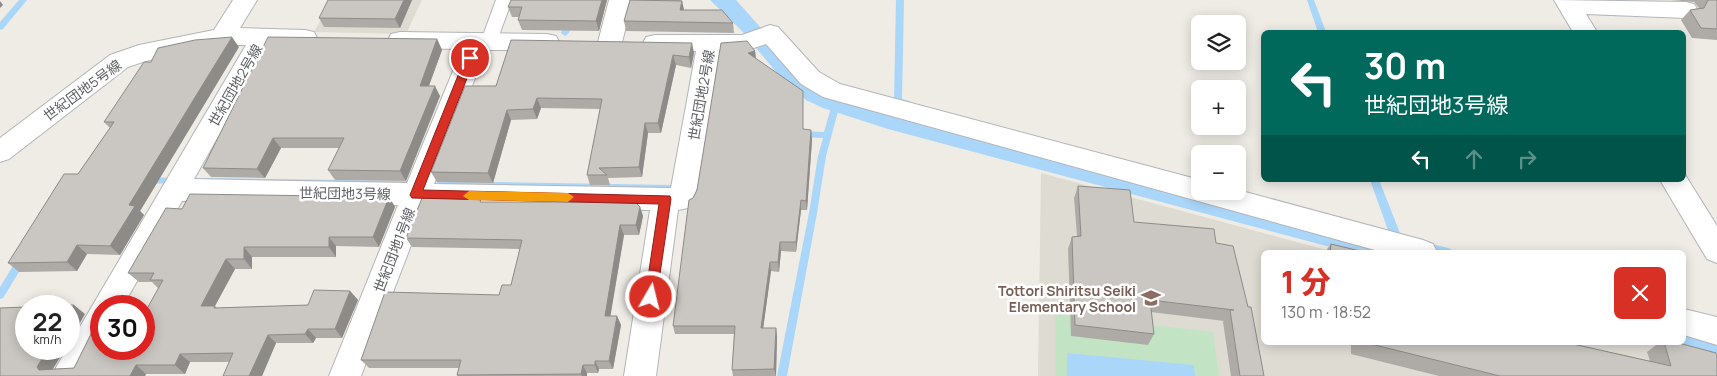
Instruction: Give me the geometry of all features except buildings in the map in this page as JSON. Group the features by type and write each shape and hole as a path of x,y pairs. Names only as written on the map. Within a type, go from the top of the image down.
{"street":[{"path":"222,37 245,0"},
{"path":"610,42 621,0"},
{"path":"1568,3 1686,10"},
{"path":"1568,3 1584,30"},
{"path":"710,43 744,43 770,33 810,78 832,91 1416,250"},
{"name":"世紀団地5号線","path":"0,152 119,61 139,54 222,37 263,37"},
{"name":"世紀団地2号線","path":"113,295 263,37 331,38"},
{"name":"世紀団地2号線","path":"380,39 710,43 683,199 666,199"},
{"name":"世紀団地1号線","path":"345,376 416,195 483,41"},
{"path":"1675,182 1717,251"},
{"name":"世紀団地3号線","path":"174,190 666,199"},
{"path":"640,376 666,199"},
{"path":"1686,323 1717,331"},
{"path":"66,376 90,335"}],"lane":[{"path":"483,41 504,0"}],"shaded area":[{"path":"332,0 422,0 406,34 314,32"},
{"name":"Tottori Shiritsu Seiki Elementary School","path":"1041,173 1327,250 1261,250 1261,345 1669,345 1717,359 1717,376 1038,376"}],"green space":[{"path":"1055,314 1213,332 1219,376 1055,376"}],"water":[{"path":"710,0 736,0 802,74 1191,197 1191,200 1204,200 1392,250 1342,250 888,129 823,108 806,100 782,79 741,30"},
{"path":"1307,0 1314,0 1325,30 1317,30"},
{"path":"194,178 407,181 399,187 198,185"},
{"path":"435,181 673,185 668,191 442,187"},
{"path":"1371,182 1380,182 1400,233 1388,230"},
{"path":"1686,328 1717,337 1717,354 1682,345 1686,345"},
{"path":"1067,353 1194,365 1195,376 1067,376"}],"waterway":[{"path":"0,27 23,0"},
{"path":"565,33 575,0"},
{"path":"900,0 898,101 906,103"},
{"path":"828,135 836,104"},
{"path":"800,134 828,135"},
{"path":"782,376 822,156 828,135"},
{"path":"147,180 172,181"},
{"path":"1424,246 1440,250"},
{"path":"0,295 22,259"}],"slow traffic":[{"path":"469,196 568,197"}],"place":[{"name":"Tottori Shiritsu Seiki Elementary School","path":"1151,298"}],"route":[{"path":"470,58 416,195 666,199 651,297"}]}
